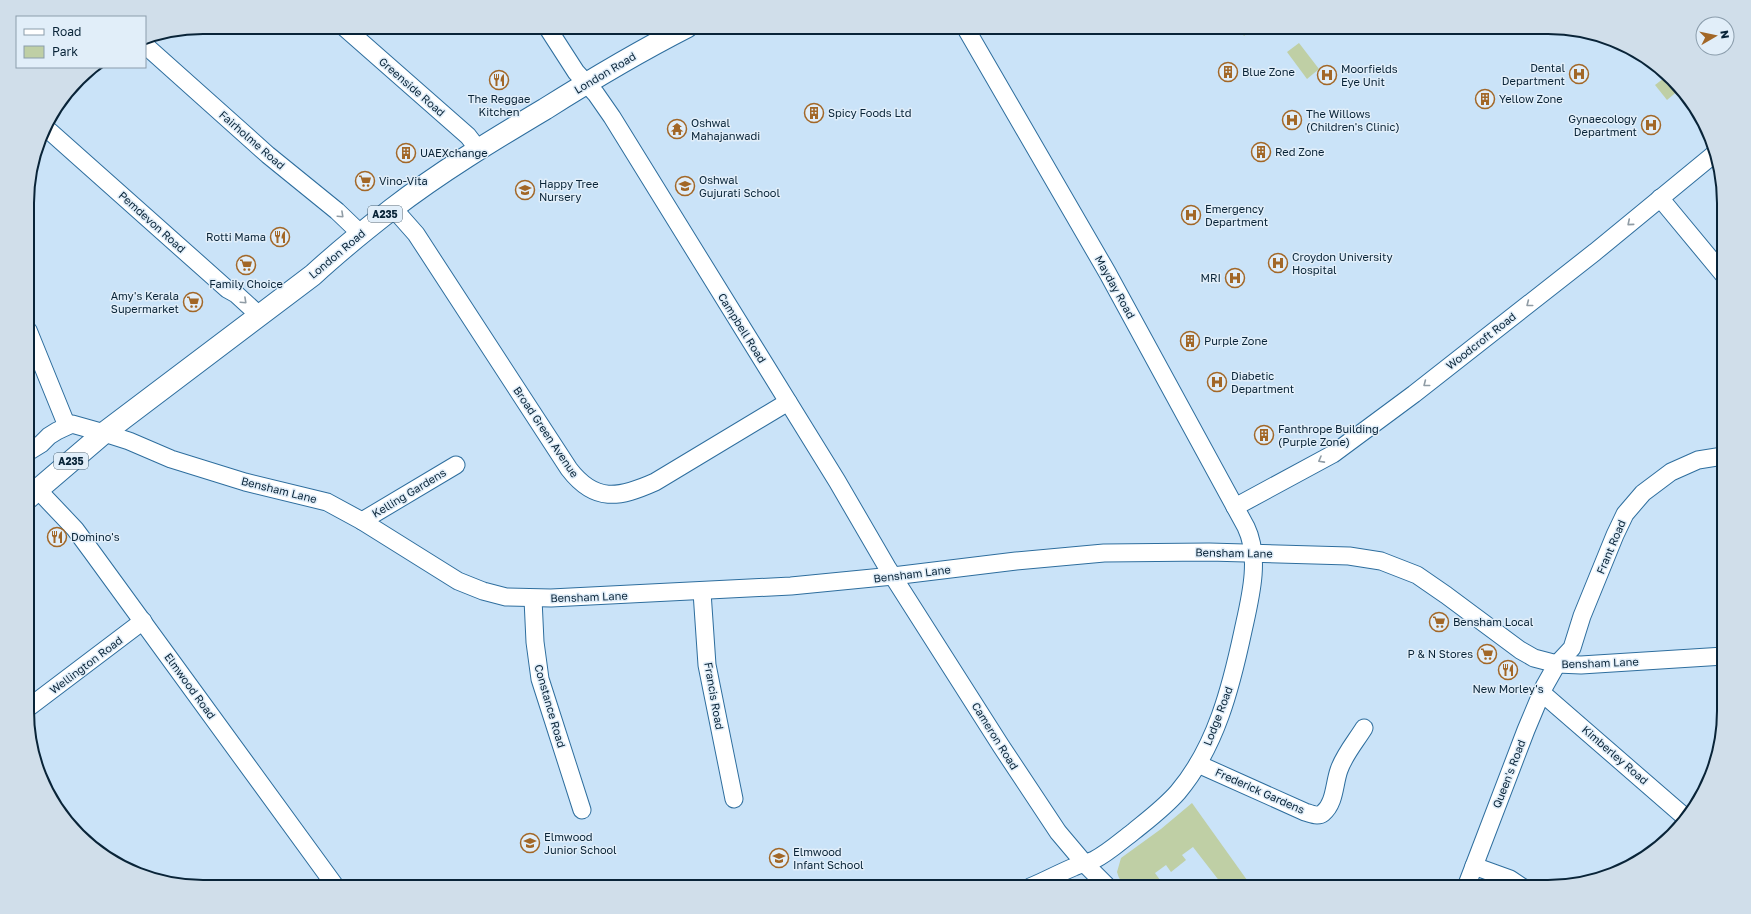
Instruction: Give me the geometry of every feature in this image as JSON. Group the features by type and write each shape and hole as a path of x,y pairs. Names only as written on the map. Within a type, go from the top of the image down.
{"main road":[{"name":"London Road","path":"39,497 104,433 313,275 393,208 478,149 586,83 674,34"}],"street":[{"name":"Greenside Road","path":"352,34 468,136 478,149"},
{"name":"Campbell Road","path":"552,34 576,72 596,94 612,117 788,402 893,576"},
{"name":"Mayday Road","path":"969,34 1107,272 1249,532 1254,553"},
{"name":"Fairholme Road","path":"146,46 268,155 320,197 361,234"},
{"name":"Pemdevon Road","path":"50,131 227,289 236,294 260,316"},
{"name":"Woodcroft Road","path":"1235,507 1333,454 1595,252 1710,157"},
{"path":"1660,198 1717,267"},
{"name":"Broad Green Avenue","path":"393,208 416,234 569,469 582,483 592,490 604,494 622,493 642,488 655,482 788,402"},
{"path":"34,345 67,426 49,436 34,448"},
{"name":"Bensham Lane","path":"67,426 75,424 129,441 171,460 245,482 327,502 362,521 430,564 471,587 506,597 533,599 702,592 806,585 1072,555 1150,552 1349,556 1380,561 1417,576 1520,650 1534,658 1557,664 1608,664 1717,656"},
{"name":"Frant Road","path":"1557,664 1572,648 1582,616 1625,514 1649,489 1671,472 1698,460 1717,457"},
{"name":"Kelling Gardens","path":"362,521 456,465"},
{"name":"Elmwood Road","path":"39,497 75,529 331,880"},
{"name":"Lodge Road","path":"1045,880 1075,866 1095,860 1114,847 1154,815 1178,792 1198,764 1211,739 1219,719 1238,656 1251,590 1254,553"},
{"name":"Cameron Road","path":"893,576 1032,794 1058,832 1085,864 1101,880"},
{"name":"Francis Road","path":"702,592 707,665 734,799"},
{"name":"Constance Road","path":"533,599 535,649 540,679 582,810"},
{"name":"Wellington Road","path":"34,703 143,621"},
{"name":"Queen's Road","path":"1469,880 1526,730 1542,693 1557,664"},
{"name":"Kimberley Road","path":"1542,693 1682,814"},
{"name":"Frederick Gardens","path":"1198,764 1305,812 1320,815 1330,804 1339,770 1364,728"},
{"path":"1474,866 1512,880"}],"green space":[{"path":"1299,43 1319,69 1307,79 1287,52"},
{"path":"1662,79 1676,93 1667,100 1655,85"},
{"path":"1192,803 1247,880 1219,880 1193,847 1182,855 1186,860 1171,872 1166,865 1155,873 1160,880 1121,880 1117,872 1121,858 1161,829"}],"place":[{"name":"Blue Zone","path":"1228,72"},
{"name":"Dental Department","path":"1579,74"},
{"name":"Moorfields Eye Unit","path":"1327,75"},
{"name":"The Reggae Kitchen","path":"499,80"},
{"name":"Yellow Zone","path":"1485,99"},
{"name":"Spicy Foods Ltd","path":"814,113"},
{"name":"The Willows (Children's Clinic)","path":"1292,120"},
{"name":"Gynaecology Department","path":"1651,125"},
{"name":"Oshwal Mahajanwadi","path":"677,129"},
{"name":"Red Zone","path":"1261,152"},
{"name":"UAEXchange","path":"406,153"},
{"name":"Vino-Vita","path":"365,181"},
{"name":"Oshwal Gujurati School","path":"685,186"},
{"name":"Happy Tree Nursery","path":"525,190"},
{"name":"Emergency Department","path":"1191,215"},
{"name":"Rotti Mama","path":"280,237"},
{"name":"Croydon University Hospital","path":"1278,263"},
{"name":"Family Choice","path":"246,265"},
{"name":"MRI","path":"1235,278"},
{"name":"Amy's Kerala Supermarket","path":"193,302"},
{"name":"Purple Zone","path":"1190,341"},
{"name":"Diabetic Department","path":"1217,382"},
{"name":"Fanthrope Building (Purple Zone)","path":"1264,435"},
{"name":"Domino's","path":"57,537"},
{"name":"Bensham Local","path":"1439,622"},
{"name":"P & N Stores","path":"1487,654"},
{"name":"New Morley's","path":"1508,670"},
{"name":"Elmwood Junior School","path":"530,843"},
{"name":"Elmwood Infant School","path":"779,858"}]}
